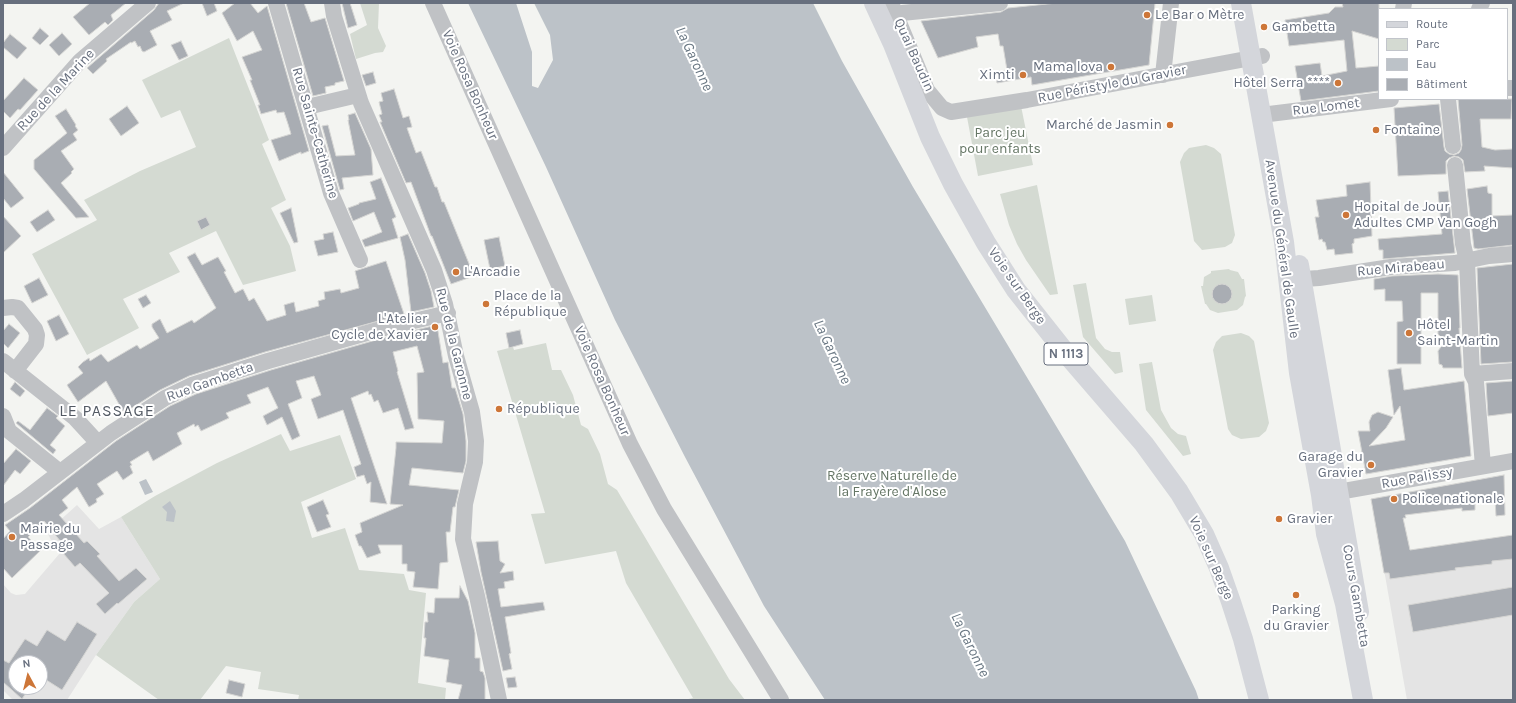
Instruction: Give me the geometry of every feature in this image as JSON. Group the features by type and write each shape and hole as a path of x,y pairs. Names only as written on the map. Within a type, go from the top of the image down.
{"main road":[{"name":"Voie sur Berge","path":"874,3 893,44 907,82 953,184 986,243 1021,296 1069,357 1144,444 1180,492 1204,534 1219,568 1231,602 1259,700"},
{"name":"Avenue du Général de Gaulle","path":"1241,3 1256,57 1267,114 1329,494"},
{"name":"Avenue du Général de Gaulle","path":"1252,3 1256,57"},
{"name":"Cours Gambetta","path":"1329,494 1326,534 1345,604 1363,700"},
{"name":"Cours Gambetta","path":"1329,494 1376,700"}],"street":[{"name":"Rue de la Marine","path":"5,139 80,61 148,3"},
{"name":"Rue Sainte-Catherine","path":"276,3 331,193 339,215 360,260"},
{"name":"Rue de la Garonne","path":"332,3 334,16 358,95 425,246 434,270 448,313 456,356 472,412 476,441 475,462 464,510 463,539 477,596 499,700"},
{"name":"Voie Rosa Bonheur","path":"433,3 630,444 664,509 781,700"},
{"path":"893,9 902,13 1000,3"},
{"path":"1163,75 1172,3"},
{"name":"Quai Baudin","path":"893,9 927,90 942,108 951,112 962,111"},
{"name":"Rue Péristyle du Gravier","path":"962,111 1256,57"},
{"path":"307,107 358,95"},
{"name":"Rue Lomet","path":"1267,114 1383,100"},
{"path":"1448,100 1453,146"},
{"path":"1455,165 1463,244 1467,261 1472,374 1476,382 1484,466"},
{"name":"Rue Mirabeau","path":"1294,280 1391,267 1430,266 1467,261 1489,256 1513,254"},
{"path":"3,308 12,306 18,308 35,329 37,335 36,344 9,366 75,418 98,443"},
{"name":"Rue Gambetta","path":"3,514 149,407 192,385 268,361 388,327 448,313"},
{"path":"1472,374 1513,371"},
{"path":"3,416 9,431 60,472"},
{"name":"Rue Palissy","path":"1329,494 1513,461"}],"shaded area":[{"path":"77,505 99,529 121,517 160,579 134,602 96,655 67,700 13,700 8,695 3,690 3,584 11,593 16,595 25,594 60,553 54,546 47,532"},
{"path":"1513,547 1513,700 1407,700 1383,564"}],"green space":[{"path":"360,3 379,3 378,28 386,46 383,52 356,59 350,34 367,25"},
{"path":"229,38 269,140 262,144 286,200 271,208 290,246 296,271 243,285 216,231 169,253 180,272 123,299 139,328 87,355 32,254 97,220 84,200 140,171 196,147 180,110 161,118 142,80"},
{"name":"Parc jeu pour enfants","path":"1021,106 1033,165 978,176 967,117"},
{"path":"1206,145 1214,148 1221,154 1235,235 1232,243 1225,247 1202,250 1194,241 1180,162 1184,153 1189,148"},
{"path":"1037,185 1058,294 1050,295 1026,260 1009,225 1000,194"},
{"path":"1229,269 1238,272 1242,279 1244,279 1246,296 1243,305 1237,310 1218,313 1210,310 1205,304 1201,286 1203,286 1204,277 1211,273 1211,271"},
{"path":"1086,283 1096,338 1105,349 1112,352 1120,352 1123,372 1115,374 1083,337 1073,285"},
{"path":"1152,295 1156,321 1129,325 1125,299"},
{"path":"1241,333 1249,336 1254,341 1269,423 1266,431 1259,437 1241,439 1232,435 1228,429 1213,350 1216,342 1222,336"},
{"path":"546,343 552,370 561,370 573,395 581,425 588,429 600,454 608,484 617,490 729,679 745,700 684,700 693,698 626,583 616,551 545,564 531,514 545,513 497,351 513,347 514,350"},
{"path":"1152,362 1161,410 1171,428 1178,434 1186,436 1191,454 1183,456 1146,410 1139,364"},
{"path":"281,434 290,451 340,435 356,479 301,502 312,538 345,528 359,570 404,574 409,590 426,593 418,683 446,688 445,700 298,700 299,695 258,689 261,672 226,666 200,700 159,700 96,655 134,602 160,579 121,517 155,496 217,463"}],"water":[{"name":"Réserve Naturelle de la Frayère d'Alose","path":"468,3 516,3 532,52 532,86 538,88 553,60 550,35 534,3 813,3 842,61 913,187 1125,541 1199,700 825,700 764,606 685,457 615,320 546,167"},
{"path":"146,479 153,492 145,495 139,482"},
{"path":"170,501 176,511 174,522 166,521 167,512 162,507"}],"building":[{"path":"90,3 126,3 111,15 113,20 108,25 105,22 89,35 73,17"},
{"path":"159,3 184,3 167,11 172,20 150,31 157,45 144,52 140,46 138,47 135,41 131,42 106,59 107,61 93,74 87,68 154,10"},
{"path":"202,3 214,3 217,11 207,16"},
{"path":"235,3 250,3 258,13 267,6 309,151 301,154 301,152 279,161 271,140 291,134 284,112 277,113 276,110 261,114 258,105 260,105 250,80 252,80 242,57 262,50 253,31 237,41 222,13"},
{"path":"286,3 304,3 311,22 325,18 344,81 325,87 326,93 313,96"},
{"path":"342,3 350,3 357,25 348,28"},
{"path":"1057,3 1155,3 1149,65 1032,85 1031,77 997,83 995,72 1007,70 1003,46 1000,46 998,34 976,37 978,47 938,58 921,21 1001,12 1008,8"},
{"path":"1342,3 1379,3 1378,39 1352,31 1356,68 1378,66 1378,91 1301,101 1295,66 1320,63 1322,76 1347,71 1344,40 1289,46 1285,20 1329,13 1335,7 1343,7"},
{"path":"40,28 49,36 40,45 32,38"},
{"path":"62,33 72,44 59,56 49,45"},
{"path":"10,34 27,48 17,59 3,47 3,43"},
{"path":"181,41 188,56 179,60 171,45"},
{"path":"373,72 376,83 366,86 362,75"},
{"path":"24,78 38,90 20,110 18,109 10,118 3,111 3,101"},
{"path":"394,89 403,118 409,116 412,127 407,128 416,153 421,151 435,187 437,187 442,202 444,202 474,276 451,284 411,182 406,183 380,122 382,122 379,115 382,114 379,102 383,101 381,93"},
{"path":"1512,99 1511,119 1480,119 1482,147 1495,150 1513,149 1513,168 1484,166 1485,171 1465,172 1463,160 1454,156 1446,161 1446,174 1398,176 1394,108 1439,104 1445,151 1454,155 1459,153 1462,145 1458,100"},
{"path":"127,106 139,123 121,136 109,119"},
{"path":"66,109 78,130 73,134 77,140 61,151 74,169 71,172 72,173 61,183 89,217 76,218 34,169 34,160 67,133 55,116"},
{"path":"355,113 371,149 373,175 342,178 344,189 340,190 322,126 328,125 336,156 355,155 348,115"},
{"path":"3,172 24,198 11,208 3,198"},
{"path":"381,178 396,217 392,219 398,238 365,247 362,240 382,232 374,212 353,221 348,208 359,203 376,199 370,182"},
{"name":"Hopital de Jour Adultes CMP Van Gogh","path":"1370,182 1372,236 1354,239 1354,243 1352,244 1353,253 1335,255 1334,249 1327,250 1325,242 1323,242 1322,239 1319,240 1315,217 1319,217 1316,200 1347,196 1346,185"},
{"path":"1487,186 1488,193 1492,194 1492,216 1513,215 1513,245 1478,249 1474,248 1467,189"},
{"path":"1448,191 1455,253 1383,259 1383,250 1379,250 1378,239 1442,234 1438,192"},
{"path":"291,208 298,242 294,243 280,213"},
{"path":"48,210 55,220 37,232 30,222"},
{"path":"3,216 21,236 3,253"},
{"path":"206,217 210,225 201,230 197,221"},
{"path":"333,232 338,252 318,256 314,241 324,239 323,234"},
{"path":"408,234 425,273 434,307 411,312 405,260 400,237"},
{"path":"499,237 505,266 490,269 484,240"},
{"path":"195,253 202,265 218,257 226,271 224,272 235,293 243,289 249,301 254,298 267,321 286,315 284,305 294,302 296,312 319,306 318,301 325,299 324,292 340,289 341,293 359,288 355,271 386,261 404,314 265,352 189,376 160,390 124,413 106,381 78,402 67,385 83,373 78,367 83,362 89,358 90,361 101,354 108,362 137,345 140,349 159,338 152,327 152,324 160,319 167,333 192,320 194,323 216,308 187,257"},
{"path":"1513,264 1513,362 1481,364 1477,268"},
{"path":"1438,274 1458,275 1459,328 1462,368 1443,368 1442,365 1439,364 1438,351 1443,344 1442,338 1438,334 1438,293 1421,293 1421,364 1397,364 1397,322 1403,321 1402,301 1385,301 1385,289 1374,290 1374,279 1392,276"},
{"path":"39,278 48,295 32,303 24,286"},
{"path":"1222,284 1229,287 1232,294 1229,301 1222,304 1215,301 1212,294 1215,287"},
{"path":"146,295 151,303 143,308 138,299"},
{"path":"59,315 69,334 56,341 47,321"},
{"path":"9,324 20,333 8,348 3,343 3,331"},
{"path":"437,325 443,363 448,362 452,388 455,388 463,414 466,441 466,461 463,473 412,468 409,485 459,490 455,507 453,507 450,532 446,532 448,562 440,563 438,589 413,587 415,572 407,571 407,564 402,564 402,545 378,545 381,553 367,558 361,546 359,546 355,535 362,532 360,523 403,505 390,504 396,442 442,443 444,421 418,419 417,373 424,372 417,346 393,352 397,372 414,428 405,430 398,408 383,413 378,400 374,402 368,391 351,398 387,504 370,502 371,482 367,484 364,475 357,477 354,467 361,464 343,410 318,419 311,399 321,395 314,376 296,381 302,398 288,404 300,436 292,440 282,417 267,425 263,416 278,408 268,387 247,395 251,403 226,413 229,418 201,431 198,425 195,427 194,424 177,433 182,444 153,461 148,451 130,462 133,473 123,480 117,471 97,484 104,494 96,499 97,502 89,507 77,487 62,500 68,508 59,515 84,543 87,541 100,554 97,556 119,581 136,568 147,579 105,614 96,604 109,593 80,563 75,567 57,546 61,542 44,521 28,537 41,550 12,578 3,568 3,539 10,531 5,525 30,508 116,441 170,406 196,394 271,370 390,336"},
{"path":"520,330 523,344 509,348 506,333"},
{"path":"1401,368 1404,390 1464,381 1471,456 1366,474 1358,431 1370,431 1369,422 1372,415 1378,412 1393,417 1386,428 1369,446 1405,440 1400,406 1394,415 1388,370"},
{"path":"1513,381 1513,413 1488,416 1486,383"},
{"path":"15,382 25,391 20,397 10,389"},
{"path":"47,408 58,416 56,418 65,426 50,445 56,450 53,454 16,423 18,421 30,430"},
{"path":"16,449 31,461 20,474 15,470 3,486 3,464"},
{"path":"1504,475 1505,515 1496,516 1495,499 1475,502 1475,510 1462,511 1462,508 1405,515 1406,518 1403,518 1410,550 1513,535 1513,559 1492,561 1492,564 1455,568 1456,570 1390,579 1389,573 1384,573 1371,499"},
{"path":"323,500 329,514 326,515 331,527 317,532 307,507"},
{"path":"498,541 500,561 505,564 500,573 513,571 514,580 504,582 505,588 498,589 501,607 543,602 545,610 505,617 512,669 503,671 481,572 476,542"},
{"path":"460,586 468,601 475,633 475,658 480,658 480,671 483,672 485,678 485,700 458,700 462,685 446,682 449,660 424,656 426,638 424,638 425,622 428,622 427,612 434,613 435,598 459,598"},
{"path":"1513,587 1513,615 1413,632 1408,605"},
{"path":"77,622 97,634 62,690 48,681 48,655 14,655 25,639 37,646 47,630 65,641"},
{"path":"3,660 8,662 8,686 3,682"},
{"path":"515,677 517,687 508,688 506,678"},
{"path":"229,680 245,684 242,697 226,693"},
{"path":"18,695 25,695 22,699"}],"place":[{"name":"Le Bar o Mètre","path":"1147,15"},
{"name":"Gambetta","path":"1264,27"},
{"name":"Mama lova","path":"1111,67"},
{"name":"Ximti","path":"1023,75"},
{"name":"Hôtel Serra ****","path":"1338,83"},
{"name":"Marché de Jasmin","path":"1170,125"},
{"name":"Fontaine","path":"1376,130"},
{"name":"Hopital de Jour Adultes CMP Van Gogh","path":"1346,215"},
{"name":"L'Arcadie","path":"456,272"},
{"name":"Place de la République","path":"486,304"},
{"name":"L'Atelier Cycle de Xavier","path":"435,327"},
{"name":"Hôtel Saint-Martin","path":"1409,333"},
{"name":"République","path":"499,409"},
{"name":"Garage du Gravier","path":"1371,465"},
{"name":"Police nationale","path":"1394,499"},
{"name":"Gravier","path":"1279,519"},
{"name":"Mairie du Passage","path":"12,537"},
{"name":"Parking du Gravier","path":"1296,595"}],"district":[{"name":"LE PASSAGE","path":"107,411"}],"water label":[{"name":"La Garonne","path":"694,59"},
{"name":"La Garonne","path":"832,352"},
{"name":"La Garonne","path":"970,645"}]}
